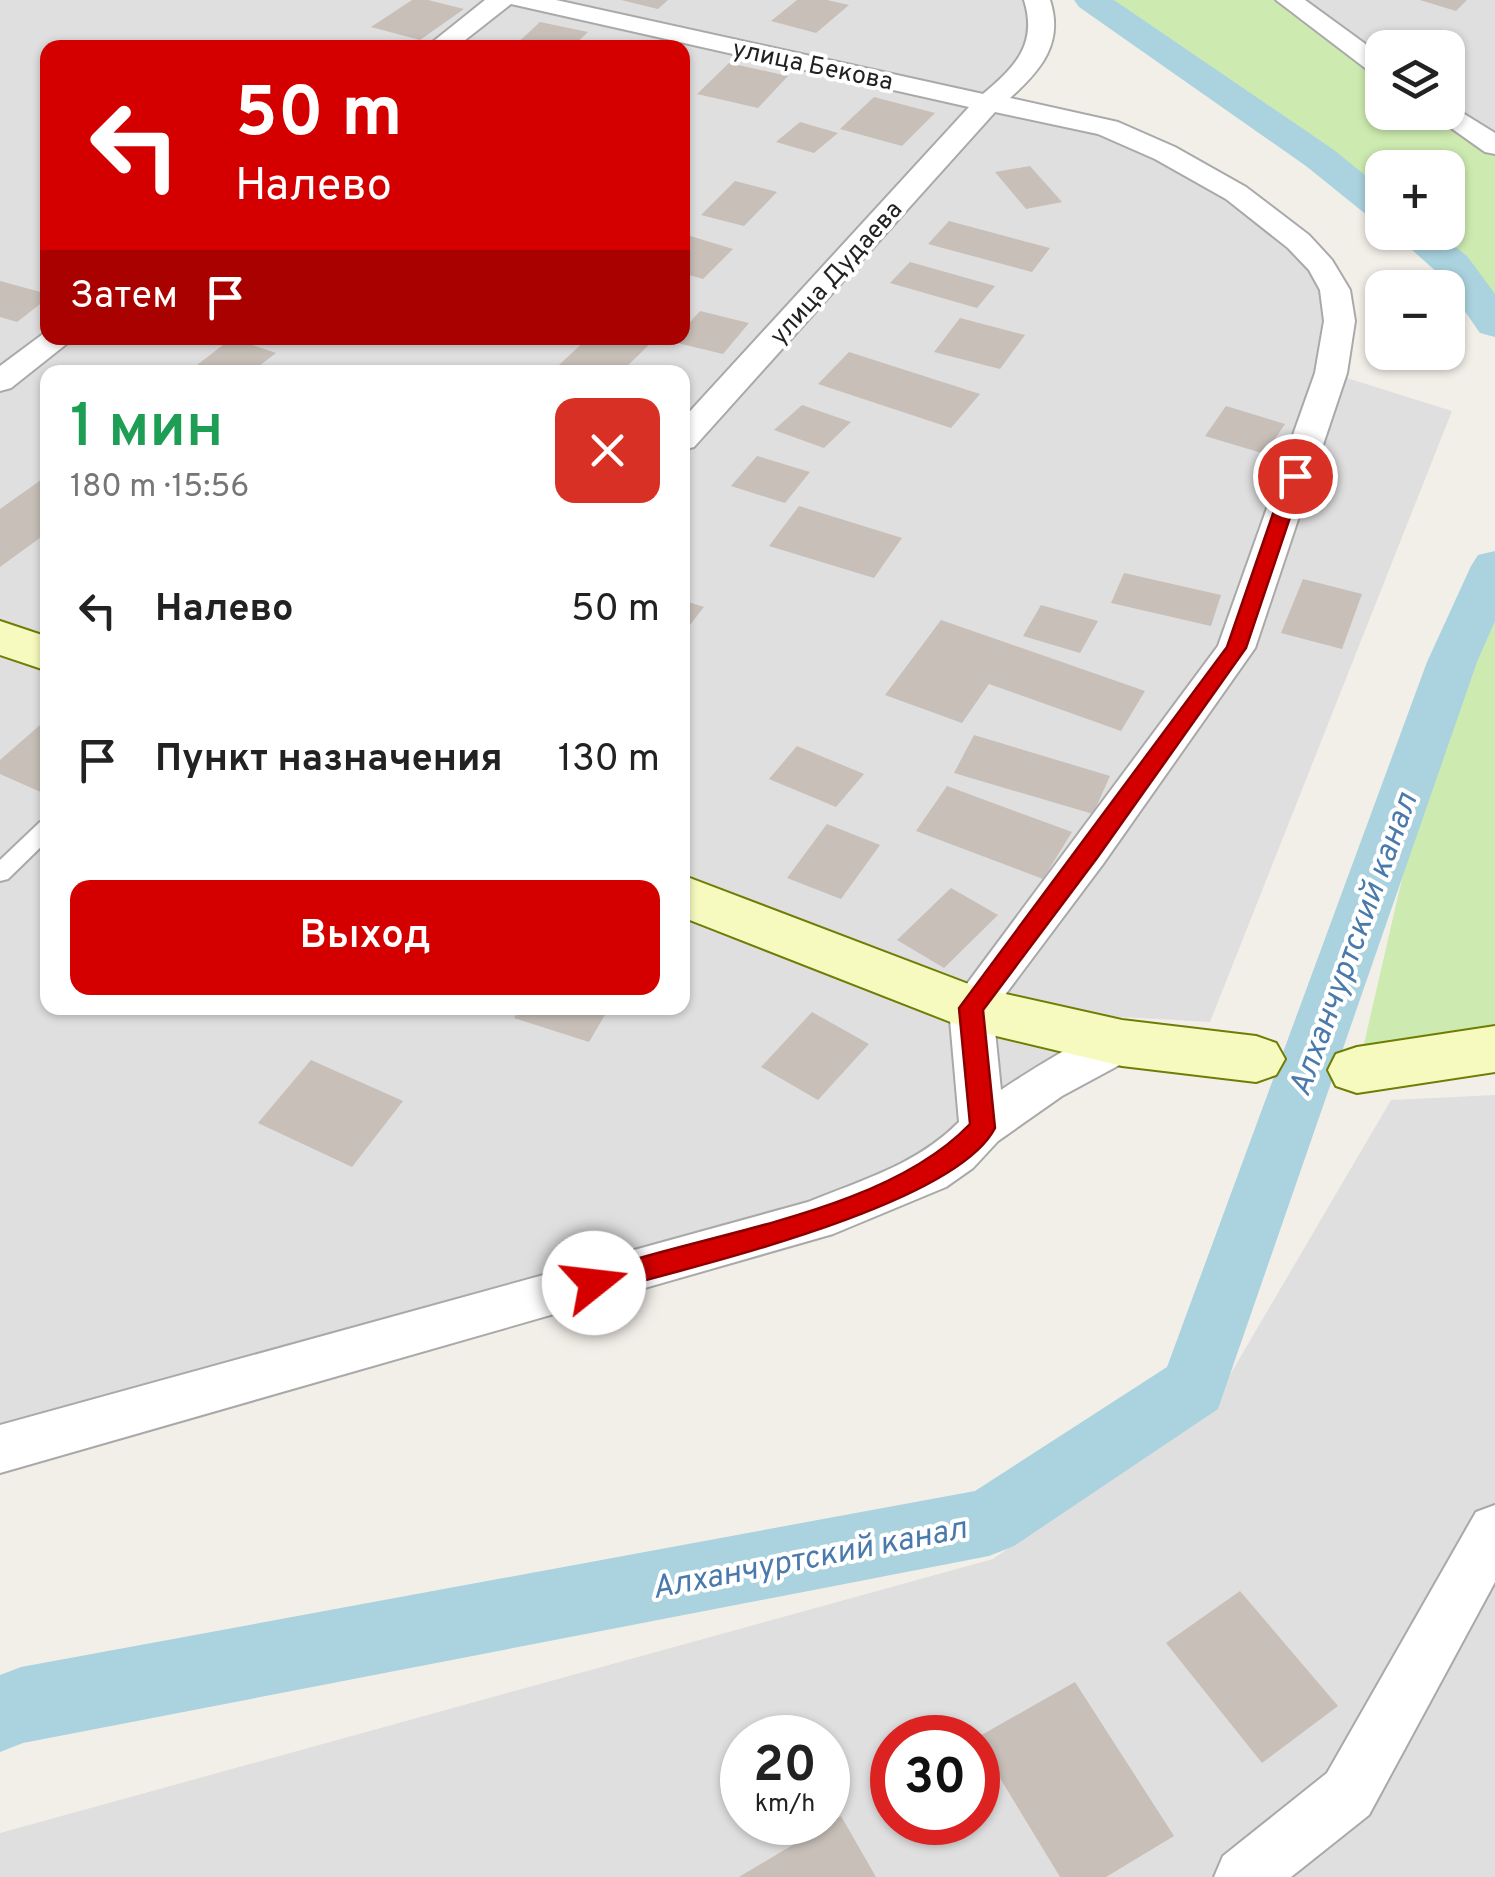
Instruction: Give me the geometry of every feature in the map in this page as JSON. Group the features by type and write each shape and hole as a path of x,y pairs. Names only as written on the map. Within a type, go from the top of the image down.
{"street":[{"path":"448,40 500,0"},
{"name":"улица Бекова","path":"521,0 988,103 1051,112 1112,130 1199,172 1271,216 1308,251 1335,289 1339,337 1331,373 1236,648 1090,853 971,1008"},
{"name":"улица Дудаева","path":"690,431 988,103 1029,68 1045,36 1038,0"},
{"path":"1289,0 1365,56"},
{"path":"1465,125 1495,146"},
{"path":"0,382 49,345"},
{"path":"0,637 40,651"},
{"path":"690,898 971,1008 1122,1043 1256,1059"},
{"path":"971,1008 982,1128"},
{"path":"0,1449 816,1220 929,1172 1046,1083 1122,1043"},
{"path":"1356,1070 1495,1050"},
{"path":"1244,1877 1348,1794 1495,1530"}],"lane":[{"path":"0,872 40,834"}],"shaded area":[{"path":"0,0 1037,0 1045,36 989,102 1113,130 1271,216 1335,289 1331,373 1452,411 1210,1022 979,1009 1122,1043 929,1173 0,1449"},
{"path":"1302,0 1495,0 1495,135 1465,114 1465,30 1365,30 1365,44"},
{"path":"1495,1095 1495,1877 0,1877 0,1833 993,1559 1214,1402 1391,1100"}],"green space":[{"path":"1091,0 1289,0 1365,56 1365,130 1465,130 1465,125 1495,146 1495,324 1465,282 1465,270 1457,270 1434,250 1465,250 1465,150 1365,150 1365,194 1320,158"},
{"path":"1495,566 1495,1025 1363,1048 1452,662"}],"building":[{"path":"412,0 464,9 420,40 371,27"},
{"path":"621,0 668,0 658,9"},
{"path":"797,0 849,5 816,33 771,21"},
{"path":"1420,0 1467,0 1456,11"},
{"path":"540,22 588,32 580,40 521,40"},
{"path":"729,63 788,76 758,108 697,94"},
{"path":"874,97 935,113 902,146 840,129"},
{"path":"800,122 838,133 814,153 776,142"},
{"path":"1030,166 1062,202 1026,209 995,172"},
{"path":"735,181 777,192 744,226 701,215"},
{"path":"949,221 1050,248 1032,272 928,244"},
{"path":"690,236 733,249 703,279 690,275"},
{"path":"910,262 995,286 977,308 890,283"},
{"path":"0,281 40,292 40,304 17,322 0,317"},
{"path":"700,311 749,323 723,354 686,345 690,345 690,322"},
{"path":"960,318 1025,335 1000,369 934,352"},
{"path":"223,345 253,345 276,353 260,365 197,365"},
{"path":"580,345 649,345 628,365 559,365"},
{"path":"849,352 980,394 951,428 818,384"},
{"path":"802,405 851,422 824,448 774,430"},
{"path":"1226,406 1285,424 1265,454 1205,436"},
{"path":"757,456 810,472 785,503 731,486"},
{"path":"40,481 40,538 0,567 0,509"},
{"path":"799,506 902,538 874,578 769,546"},
{"path":"1124,573 1221,595 1211,626 1111,603"},
{"path":"1303,579 1362,594 1342,649 1281,633"},
{"path":"690,603 704,607 690,625"},
{"path":"1041,605 1098,621 1080,653 1023,636"},
{"path":"941,620 1145,691 1121,731 989,684 962,723 885,695"},
{"path":"40,725 40,792 0,774 0,760"},
{"path":"974,735 1110,776 1093,814 954,773"},
{"path":"797,746 864,774 836,807 769,779"},
{"path":"947,786 1072,832 1043,879 916,831"},
{"path":"827,824 880,845 841,899 787,878"},
{"path":"951,888 998,915 944,968 897,940"},
{"path":"812,1012 869,1044 818,1100 761,1067"},
{"path":"516,1015 605,1015 589,1042 514,1018"},
{"path":"311,1060 403,1101 352,1167 258,1123"},
{"path":"1240,1591 1338,1706 1262,1763 1166,1643"},
{"path":"1075,1682 1174,1836 1106,1877 1060,1877 1000,1778 1000,1725"},
{"path":"850,1832 876,1877 739,1877 793,1845 850,1845"}],"waterway":[{"name":"Алханчуртский канал","path":"1091,0 1320,158 1365,194"},
{"name":"Алханчуртский канал","path":"1434,250 1453,265 1495,324"},
{"name":"Алханчуртский канал","path":"0,1714 21,1705 989,1522 1194,1387 1452,662 1495,566"}],"route":[{"path":"594,1283 816,1220 929,1172 957,1154 982,1128 971,1008 1090,853 1236,648 1295,476"}]}
